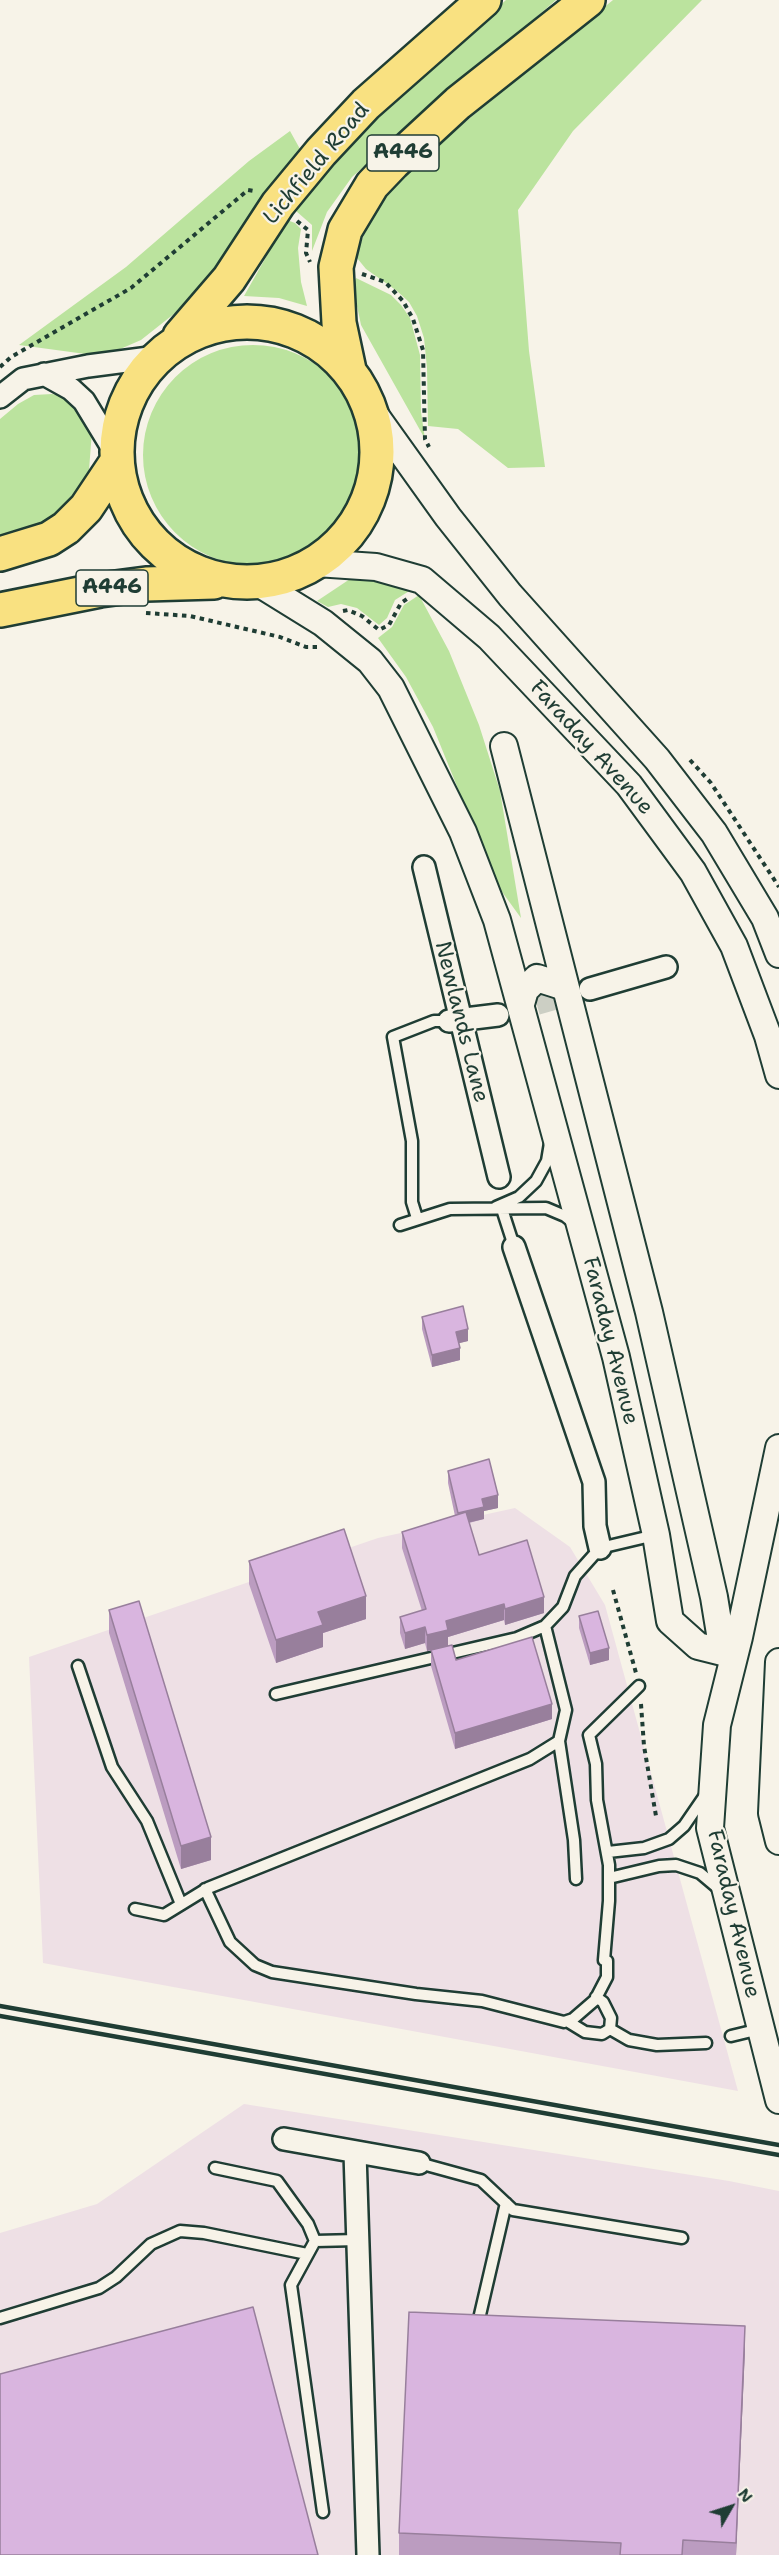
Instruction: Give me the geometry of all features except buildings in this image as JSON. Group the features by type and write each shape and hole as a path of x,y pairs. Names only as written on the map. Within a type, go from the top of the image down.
{"highway":[{"name":"Lichfield Road","path":"116,458 122,414 136,382 229,279 278,204 321,152 366,104 484,0"},
{"name":"A446","path":"349,370 339,323 336,267 345,230 367,193 393,162 458,103 588,0"},
{"path":"116,458 128,507 139,525 157,546 176,562 200,574 225,581 260,584 291,575 316,563 335,549 365,509 371,492 378,453 370,408 349,370 328,350 300,332 272,324 244,321 218,324 191,334 164,352"},
{"path":"0,554 49,539 66,528 86,508 116,458"},
{"name":"A446","path":"0,610 112,588 225,581"}],"street":[{"path":"0,397 23,379 164,352"},
{"path":"44,374 71,389 84,401 116,458"},
{"name":"Faraday Avenue","path":"370,408 448,518 510,595 657,759 714,833 765,918 779,954"},
{"name":"Faraday Avenue","path":"316,563 376,567 427,583 489,637 629,785 693,872 734,946 768,1036 779,1076"},
{"name":"Faraday Avenue","path":"260,584 331,629 370,662 391,688 463,832 497,920 583,1230 616,1357 656,1535 670,1621 698,1646 729,1653"},
{"name":"Faraday Avenue","path":"504,746 579,990 649,1312 714,1597 729,1653"},
{"name":"Newlands Lane","path":"424,867 455,1021 499,1177"},
{"path":"521,1004 525,990 537,978 579,990 666,967"},
{"path":"455,1021 498,1016"},
{"path":"514,1243 594,1482 595,1526 600,1548"},
{"name":"Faraday Avenue","path":"779,1448 729,1653 717,1725 710,1828 779,2100"},
{"path":"779,1662 772,1803 779,1841"},
{"path":"284,2139 419,2163"},
{"path":"355,2153 369,2555"}],"lane":[{"path":"417,1218 412,1202 412,1141 393,1037 434,1021 455,1021"},
{"path":"490,1209 519,1197 536,1181 547,1161 555,1126"},
{"path":"400,1225 450,1209 546,1208 565,1216 583,1230"},
{"path":"502,1209 514,1243"},
{"path":"276,1694 517,1638 546,1626 563,1607 575,1576 600,1548 656,1535"},
{"path":"546,1626 566,1710 559,1742 574,1840 576,1879"},
{"path":"78,1666 112,1767 147,1821 181,1904"},
{"path":"567,2021 573,2019 596,1997 607,1977 608,1961 603,1960 609,1878 608,1852 597,1800 596,1764 589,1735 639,1686"},
{"path":"135,1909 164,1914 205,1889 530,1759 559,1742"},
{"path":"608,1852 660,1844 676,1834 705,1795 712,1780"},
{"path":"609,1878 658,1866 676,1865 700,1873 716,1885 728,1901"},
{"path":"205,1889 230,1942 255,1965 272,1972 416,1994 482,2001 567,2021 585,2032 602,2034 610,2029"},
{"path":"596,1997 603,2002 611,2018 610,2029"},
{"path":"610,2029 629,2040 657,2045 706,2043"},
{"path":"731,2036 760,2029"},
{"path":"419,2163 481,2180 513,2210 682,2238"},
{"path":"215,2168 277,2181 308,2224 315,2241"},
{"path":"479,2319 506,2203"},
{"path":"0,2318 99,2288 116,2277 151,2244 180,2231 204,2233 307,2254"},
{"path":"315,2241 358,2240"},
{"path":"315,2241 291,2284 322,2512"}],"path":[{"path":"0,367 11,357 131,288 248,190 263,194"},
{"path":"293,216 308,230 306,253 311,266"},
{"path":"356,272 385,282 403,301 413,319 423,350 425,439 433,455"},
{"path":"140,614 190,616 314,648 321,645 341,611 348,610 362,616 380,630 389,625 401,603 427,583"},
{"path":"688,759 711,783 779,887"},
{"path":"613,1590 639,1686 644,1746 656,1816"}],"shaded area":[{"path":"515,1508 570,1547 605,1605 738,2091 43,1963 29,1657 378,1538"},
{"path":"244,2104 729,2181 779,2191 779,2555 0,2555 0,2233 97,2204"}],"green space":[{"path":"506,0 556,0 352,177 327,212 312,251 312,225 296,211 326,168 366,125"},
{"path":"613,0 702,0 573,131 518,210 529,351 545,467 508,468 458,429 428,426 424,338 417,316 409,302 366,269 357,258 359,247 369,223 388,193 413,165"},
{"path":"290,131 300,149 248,219 225,257 189,302 141,340 118,350 93,355 19,345 126,267 249,161"},
{"path":"287,220 295,223 301,229 298,248 301,282 307,306 279,298 244,296"},
{"path":"356,278 391,295 410,318 420,355 421,412 425,439 361,325 353,287"},
{"path":"253,345 285,350 305,358 322,370 338,386 350,403 358,423 363,455 358,487 350,507 338,524 322,540 305,552 285,560 253,565 221,560 201,552 184,540 168,524 156,507 148,487 143,455 148,423 156,403 168,386 184,370 201,358 221,350"},
{"path":"52,394 66,397 77,405 92,431 89,470 83,488 53,519 0,538 0,419 18,404 34,395"},
{"path":"359,573 414,588 395,600 387,618 379,625 357,608 341,604 328,607 317,601"},
{"path":"419,595 449,651 479,725 500,791 521,918 497,885 433,727 406,677 378,638 392,627 404,605"}],"tunnel":[{"path":"507,1013 584,991"}],"railway":[{"path":"0,2006 779,2145"},
{"path":"0,2016 779,2155"}]}
